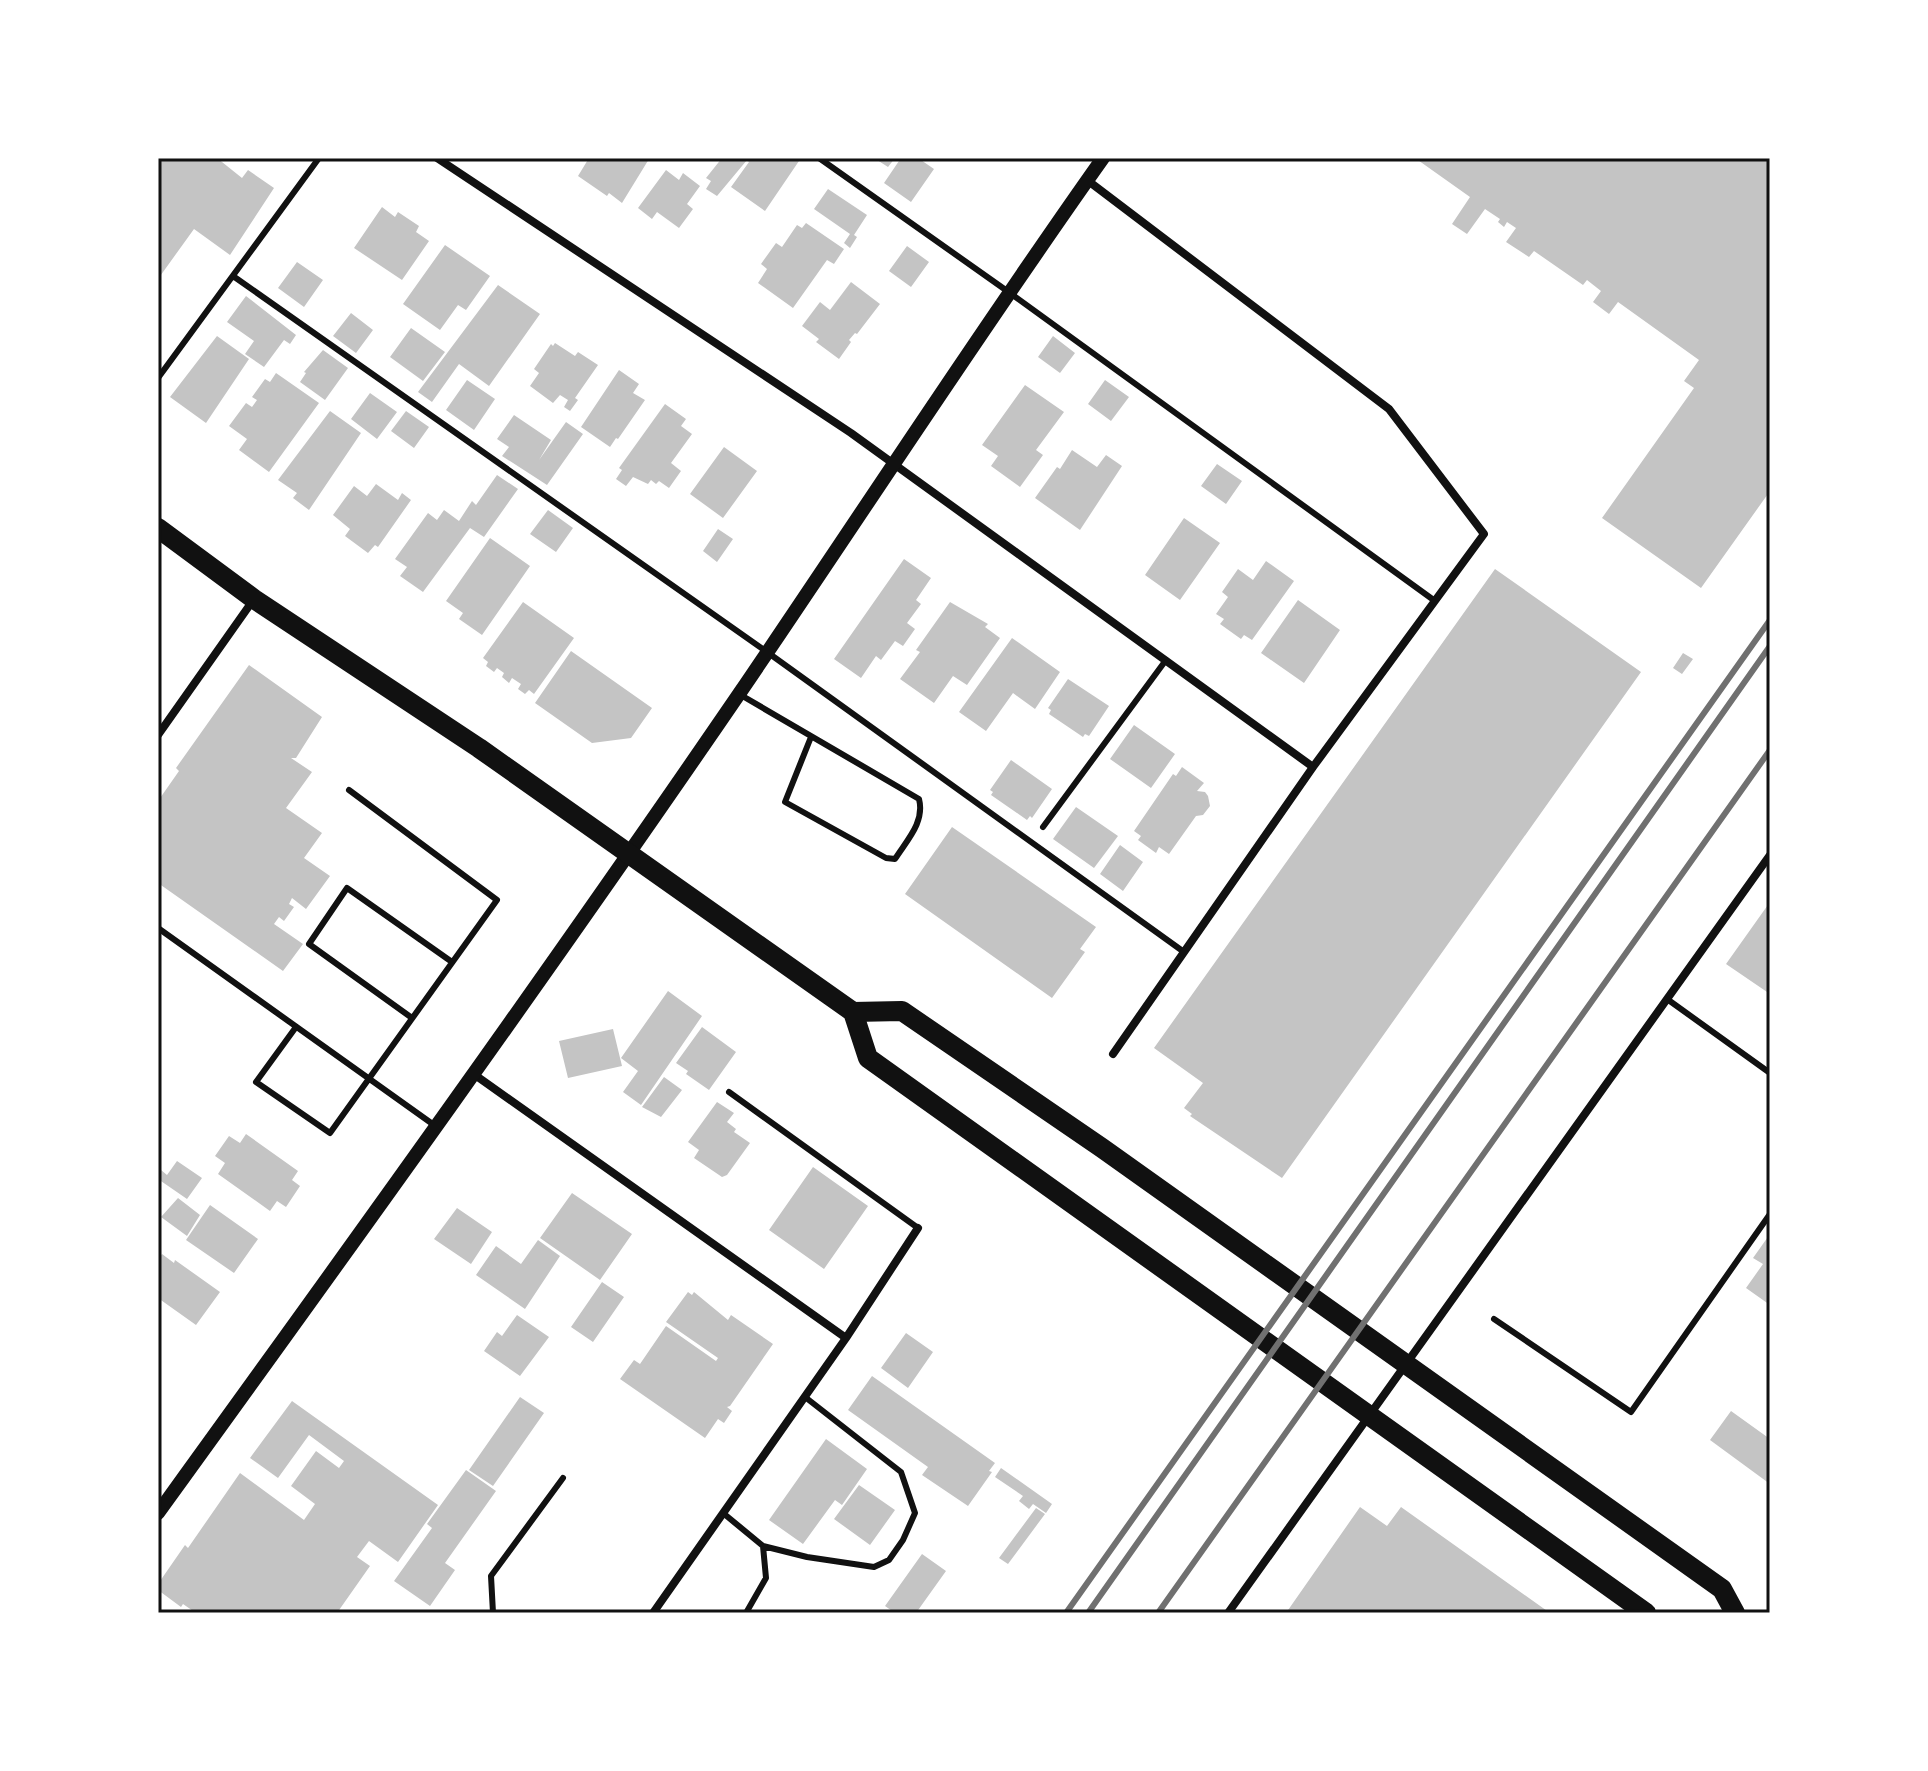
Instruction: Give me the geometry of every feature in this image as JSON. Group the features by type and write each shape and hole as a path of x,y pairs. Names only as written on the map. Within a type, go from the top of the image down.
{"main road":[{"path":"158,528 254,599 479,748 853,1012 902,1011 1102,1148 1722,1589 1735,1613"},
{"path":"853,1012 868,1058 1646,1613"}],"street":[{"path":"437,158 893,463 1313,767"},
{"path":"158,1513 475,1075 739,694 1103,158"},
{"path":"1087,180 1389,409 1484,534 1313,767 1113,1054"},
{"path":"158,735 254,599"},
{"path":"1228,1613 1770,855"},
{"path":"475,1075 846,1338"},
{"path":"653,1613 846,1338 918,1228"}],"lane":[{"path":"158,378 319,158"},
{"path":"819,158 1435,601"},
{"path":"233,276 767,652 1184,952"},
{"path":"1043,827 1166,660"},
{"path":"739,694 919,799 921,819 895,859 886,858 785,802 811,737"},
{"path":"296,1027 256,1082 330,1133 497,900 349,790"},
{"path":"412,1018 309,944 347,888 452,962"},
{"path":"158,928 437,1127"},
{"path":"1667,999 1770,1073"},
{"path":"729,1092 918,1228"},
{"path":"1494,1319 1631,1412 1770,1214"},
{"path":"723,1513 763,1546 807,1557 874,1567 889,1560 903,1540 915,1513 901,1472 805,1397"},
{"path":"493,1613 491,1576 563,1478"},
{"path":"746,1613 766,1578 763,1546"}],"building":[{"path":"158,158 217,158 242,178 248,170 274,188 230,255 194,229 158,279"},
{"path":"589,158 649,159 622,203 578,176"},
{"path":"722,158 795,158 799,161 765,211 731,187 749,162 747,160 717,196 706,189 711,181 706,178"},
{"path":"874,158 895,158 888,167"},
{"path":"901,158 918,158 934,169 911,202 884,183"},
{"path":"1415,158 1770,158 1770,491 1701,588 1602,518 1694,388 1684,381 1699,360 1618,302 1609,314 1593,302 1601,291 1587,280 1583,285 1534,251 1529,257 1506,242 1516,228 1507,222 1504,227 1498,222 1500,219 1485,209 1467,234 1452,224 1470,197"},
{"path":"666,170 679,180 683,173 700,186 687,204 693,209 679,228 657,212 652,219 638,208"},
{"path":"828,189 867,215 850,248 844,243 850,234 814,209"},
{"path":"382,207 395,217 398,212 419,226 416,232 429,241 402,280 354,248"},
{"path":"806,223 844,249 834,264 827,260 793,308 758,283 767,269 761,264 776,243 782,247 797,225 802,228"},
{"path":"445,245 490,276 466,310 458,305 440,330 403,304"},
{"path":"907,246 929,262 911,287 889,271"},
{"path":"297,262 323,280 304,307 278,288"},
{"path":"851,282 880,304 849,340 851,342 839,359 816,342 819,339 802,326 820,302 830,310"},
{"path":"498,285 540,314 489,386 459,364 432,402 418,392"},
{"path":"246,296 296,335 290,344 284,340 264,367 245,354 254,341 227,322"},
{"path":"351,313 373,330 356,353 333,336"},
{"path":"411,328 445,352 423,381 390,357"},
{"path":"217,336 249,359 206,423 170,397"},
{"path":"1053,336 1075,353 1060,373 1038,357"},
{"path":"555,343 575,356 578,352 598,365 575,398 578,400 570,411 564,407 568,400 560,395 553,403 530,386 539,373 534,369 551,344 553,346"},
{"path":"323,350 348,368 325,400 300,382 304,372"},
{"path":"619,370 639,384 633,393 645,400 610,447 581,427"},
{"path":"276,373 319,403 269,472 239,450 247,439 229,426 246,403 252,407 257,400 252,397 265,379 270,382"},
{"path":"467,380 495,399 474,430 446,410"},
{"path":"1105,380 1129,397 1111,421 1088,404"},
{"path":"1025,385 1064,412 1036,450 1043,455 1020,487 991,466 998,456 982,445"},
{"path":"370,393 397,412 377,439 351,419"},
{"path":"665,404 686,419 681,426 692,434 671,463 681,471 669,488 659,481 656,484 651,480 648,484 633,477 626,486 616,479 622,470 619,468"},
{"path":"330,411 361,433 309,510 293,498 297,493 278,480"},
{"path":"406,411 429,427 414,448 391,431"},
{"path":"514,415 551,440 539,460 566,422 583,434 547,485 502,456 509,447 497,439"},
{"path":"724,447 757,471 723,518 690,494"},
{"path":"1072,450 1097,467 1106,455 1122,466 1080,530 1035,498"},
{"path":"1217,464 1242,481 1226,504 1201,486"},
{"path":"497,475 518,489 484,537 470,528 423,592 400,576 407,567 395,559 428,513 437,520 444,510 459,521 472,501 476,505"},
{"path":"376,484 398,500 402,493 411,500 378,547 375,545 368,553 345,536 350,529 333,515 354,486 367,496"},
{"path":"548,510 573,528 556,552 530,534"},
{"path":"1184,518 1220,543 1180,600 1145,575"},
{"path":"718,529 733,539 717,562 703,551"},
{"path":"490,538 530,566 482,635 459,619 463,613 446,601"},
{"path":"904,559 931,578 916,600 921,604 907,623 915,629 903,646 895,641 881,660 876,656 861,678 834,659"},
{"path":"1266,561 1294,581 1252,640 1244,635 1241,639 1220,624 1224,619 1216,614 1228,597 1222,592 1238,569 1253,580"},
{"path":"1495,569 1641,672 1282,1178 1190,1116 1192,1114 1184,1108 1203,1083 1154,1048"},
{"path":"1298,600 1340,630 1304,683 1261,653"},
{"path":"523,602 574,638 534,694 529,690 525,694 518,689 521,684 512,678 509,683 502,677 504,673 497,668 494,672 486,666 488,662 483,658"},
{"path":"950,602 988,624 985,627 1000,638 967,685 953,676 934,703 900,679"},
{"path":"1012,638 1060,672 1035,709 1013,693 986,731 959,712"},
{"path":"571,651 652,708 631,738 592,743 535,703"},
{"path":"1683,653 1693,659 1682,674 1673,668"},
{"path":"249,665 322,717 296,758 291,758 312,772 286,808 322,833 304,858 330,876 306,909 292,898 289,904 294,907 284,921 279,917 274,924 303,944 283,971 158,883 158,801 179,771 176,768"},
{"path":"1068,679 1109,706 1089,736 1085,734 1083,737 1049,714 1051,710 1048,708"},
{"path":"1134,725 1175,754 1151,788 1110,759"},
{"path":"1011,760 1052,789 1032,818 1030,816 1027,820 991,795 993,792 990,790"},
{"path":"1182,767 1204,783 1197,791 1205,792 1210,806 1203,815 1196,816 1169,854 1159,847 1156,853 1138,840 1141,836 1134,831 1173,774 1176,776"},
{"path":"1076,807 1118,836 1094,868 1053,839"},
{"path":"952,827 1096,927 1080,949 1085,952 1052,998 905,894"},
{"path":"1120,845 1143,862 1123,891 1100,874"},
{"path":"1770,902 1770,994 1726,964"},
{"path":"668,991 702,1016 641,1105 623,1092 638,1071 621,1058"},
{"path":"702,1027 736,1052 709,1090 676,1063"},
{"path":"613,1029 622,1066 568,1078 559,1041"},
{"path":"664,1077 682,1090 661,1117 642,1107"},
{"path":"717,1102 734,1113 727,1122 736,1129 734,1132 750,1143 727,1175 722,1177 694,1158 699,1150 688,1142"},
{"path":"246,1134 298,1171 292,1180 300,1186 286,1207 277,1201 270,1211 218,1174 225,1163 215,1156 229,1136 240,1143"},
{"path":"177,1161 202,1178 187,1199 158,1179 161,1170 167,1175"},
{"path":"813,1167 868,1206 824,1269 769,1230"},
{"path":"572,1193 632,1234 600,1280 540,1238"},
{"path":"178,1198 200,1215 187,1236 161,1217"},
{"path":"210,1205 258,1239 234,1273 186,1240"},
{"path":"457,1208 492,1232 471,1264 434,1239"},
{"path":"1770,1234 1770,1305 1746,1288 1763,1264 1753,1258"},
{"path":"538,1240 560,1256 525,1309 476,1275 496,1246 521,1264"},
{"path":"162,1254 220,1292 196,1325 158,1298 158,1260"},
{"path":"602,1282 624,1297 593,1342 571,1327"},
{"path":"688,1292 692,1295 694,1292 728,1320 731,1315 773,1344 727,1407 732,1411 724,1423 718,1419 705,1438 620,1379 634,1360 640,1364 666,1326 716,1361 718,1358 666,1322"},
{"path":"517,1315 549,1337 520,1376 484,1351 497,1332 502,1336"},
{"path":"906,1333 933,1352 908,1388 881,1368"},
{"path":"872,1376 995,1463 968,1506 922,1475 928,1467 848,1410"},
{"path":"520,1397 544,1413 493,1486 469,1470"},
{"path":"292,1401 438,1505 398,1562 369,1541 357,1557 370,1566 337,1613 196,1613 183,1604 181,1607 158,1590 158,1584 185,1545 188,1548 240,1473 304,1520 315,1504 291,1486 316,1451 339,1468 344,1461 309,1435 278,1478 250,1458"},
{"path":"1731,1411 1770,1439 1770,1484 1710,1440"},
{"path":"826,1439 867,1469 842,1505 835,1500 803,1544 769,1520"},
{"path":"1001,1468 1052,1504 1046,1513 1033,1504 1029,1509 1019,1501 1023,1496 995,1477"},
{"path":"466,1470 496,1491 445,1563 455,1570 430,1606 394,1581 432,1528 427,1524"},
{"path":"859,1485 895,1510 870,1545 834,1519"},
{"path":"1360,1507 1387,1526 1401,1507 1550,1613 1286,1613"},
{"path":"1036,1508 1045,1514 1008,1564 999,1558"},
{"path":"922,1554 946,1571 916,1613 895,1613 885,1606"}],"railway":[{"path":"1066,1613 1770,620"},
{"path":"1088,1613 1770,646"},
{"path":"1158,1613 1770,750"}]}
